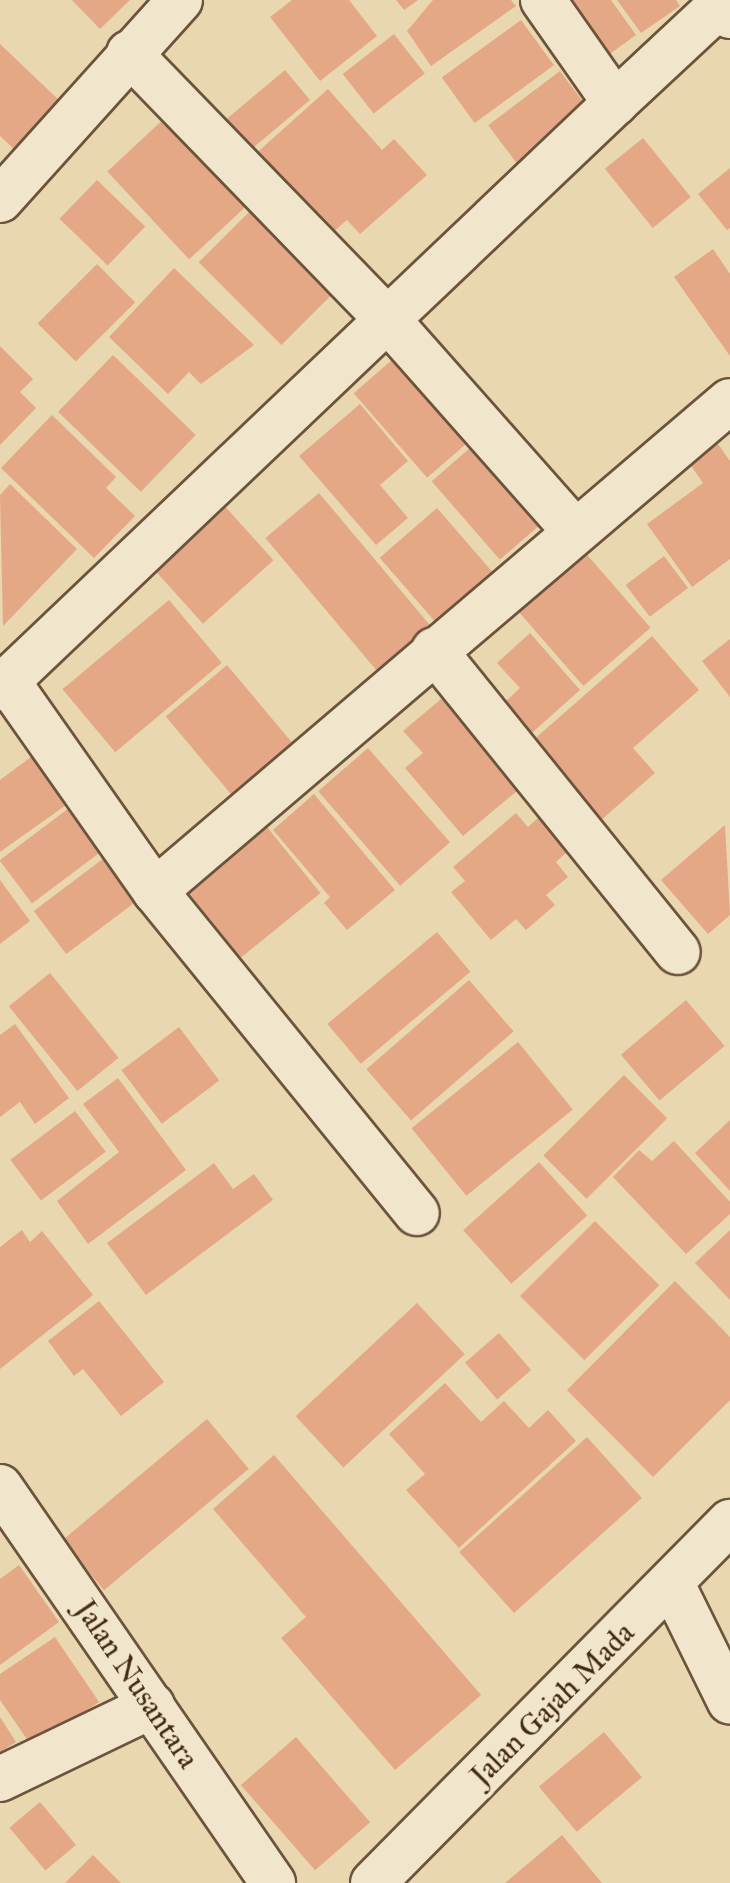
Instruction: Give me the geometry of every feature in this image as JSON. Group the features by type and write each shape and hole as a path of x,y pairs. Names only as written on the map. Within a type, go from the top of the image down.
{"street":[{"path":"0,200 129,53 180,0"},
{"path":"543,0 615,103"},
{"path":"417,1213 155,891 4,685 615,103 726,7"},
{"path":"129,53 388,320 575,531"},
{"path":"155,891 434,650 730,401"},
{"path":"434,650 678,952"},
{"name":"Jalan Nusantara","path":"0,1487 273,1883"},
{"name":"Jalan Gajah Mada","path":"373,1883 730,1522"},
{"path":"672,1584 730,1702"},
{"path":"0,1779 152,1706"}],"building":[{"path":"72,0 130,0 100,29"},
{"path":"292,0 349,0 377,36 320,81 270,17"},
{"path":"396,0 418,0 404,10"},
{"path":"433,0 511,0 516,6 431,66 407,31"},
{"path":"556,0 611,0 636,35 600,61"},
{"path":"617,0 676,0 680,6 641,33"},
{"path":"521,20 554,65 475,123 442,78"},
{"path":"394,34 425,73 374,113 343,74"},
{"path":"0,44 62,103 16,151 0,136"},
{"path":"285,70 310,100 237,162 211,132"},
{"path":"560,71 591,112 519,166 488,125"},
{"path":"328,89 382,150 394,139 427,175 360,234 347,220 323,241 251,158"},
{"path":"168,115 250,203 189,259 107,172"},
{"path":"643,138 691,197 653,228 605,169"},
{"path":"730,168 730,228 727,230 698,194"},
{"path":"97,180 145,227 108,265 59,219"},
{"path":"251,210 334,293 281,345 199,262"},
{"path":"713,249 730,274 730,356 674,277"},
{"path":"97,264 135,302 76,362 38,323"},
{"path":"174,268 254,345 201,384 189,372 168,394 109,337"},
{"path":"0,346 33,379 20,392 36,408 0,445"},
{"path":"408,346 481,431 427,478 354,393"},
{"path":"113,355 196,435 141,492 58,412"},
{"path":"360,404 408,461 380,485 408,518 376,545 299,456"},
{"path":"52,415 116,477 106,488 135,516 94,558 1,468"},
{"path":"486,434 554,512 500,560 432,481"},
{"path":"713,437 730,461 730,559 692,587 647,524 703,483 685,457"},
{"path":"10,484 77,549 3,626 0,495"},
{"path":"319,493 431,626 377,671 265,538"},
{"path":"222,503 274,560 203,624 151,567"},
{"path":"437,508 495,575 438,625 380,558"},
{"path":"583,550 651,628 583,686 516,608"},
{"path":"664,556 688,588 650,617 626,585"},
{"path":"169,600 222,663 115,752 63,689"},
{"path":"530,633 580,690 524,740 497,710 520,688 497,663"},
{"path":"652,636 699,690 633,748 655,773 600,821 531,742"},
{"path":"730,639 730,697 702,661"},
{"path":"227,665 294,745 233,796 166,716"},
{"path":"453,689 530,780 463,836 405,768 423,753 403,731"},
{"path":"368,748 450,842 400,886 318,791"},
{"path":"35,754 69,803 0,852 0,780"},
{"path":"314,794 395,890 347,930 324,903 330,897 273,830"},
{"path":"73,805 105,848 32,903 0,860"},
{"path":"516,813 528,827 540,816 569,850 556,862 568,877 546,895 555,905 526,930 516,919 491,940 451,892 465,881 453,867"},
{"path":"725,825 730,915 708,934 661,880"},
{"path":"267,827 320,893 240,958 187,892"},
{"path":"108,855 140,898 66,954 34,911"},
{"path":"0,880 30,921 0,944"},
{"path":"437,932 470,972 361,1064 327,1024"},
{"path":"50,973 119,1058 77,1091 9,1006"},
{"path":"469,980 514,1031 411,1121 366,1069"},
{"path":"686,1000 725,1046 659,1101 621,1055"},
{"path":"15,1024 69,1098 35,1124 20,1102 0,1117 0,1035"},
{"path":"179,1027 219,1081 162,1124 121,1070"},
{"path":"518,1042 573,1110 466,1196 412,1128"},
{"path":"624,1075 667,1118 587,1199 543,1156"},
{"path":"118,1078 186,1170 88,1244 57,1201 119,1152 83,1104"},
{"path":"75,1111 106,1152 41,1200 10,1160"},
{"path":"730,1120 730,1191 695,1153"},
{"path":"674,1141 730,1202 730,1214 686,1254 613,1177 639,1150 652,1161"},
{"path":"539,1162 587,1216 511,1284 463,1230"},
{"path":"214,1163 233,1189 254,1174 273,1200 146,1295 107,1243"},
{"path":"595,1221 659,1285 584,1360 520,1296"},
{"path":"22,1230 30,1242 42,1231 93,1295 0,1369 0,1247"},
{"path":"730,1230 730,1300 695,1263"},
{"path":"675,1281 730,1337 730,1400 653,1477 567,1390"},
{"path":"99,1301 164,1382 121,1416 83,1369 74,1376 48,1341"},
{"path":"417,1303 465,1354 343,1467 296,1416"},
{"path":"499,1333 531,1370 497,1400 465,1363"},
{"path":"445,1383 481,1422 504,1401 529,1428 548,1410 576,1441 459,1548 406,1490 425,1474 389,1434"},
{"path":"207,1419 249,1469 104,1590 62,1540"},
{"path":"587,1437 642,1498 514,1613 459,1552"},
{"path":"274,1455 481,1695 395,1770 281,1638 306,1617 213,1509"},
{"path":"19,1565 59,1622 0,1665 0,1579"},
{"path":"55,1637 99,1702 33,1748 0,1700 0,1674"},
{"path":"0,1717 16,1742 0,1752"},
{"path":"604,1732 642,1777 577,1832 539,1787"},
{"path":"296,1737 370,1822 315,1870 241,1785"},
{"path":"40,1802 76,1845 45,1871 9,1828"},
{"path":"562,1835 602,1883 505,1883"},
{"path":"93,1855 121,1883 65,1883"}]}
